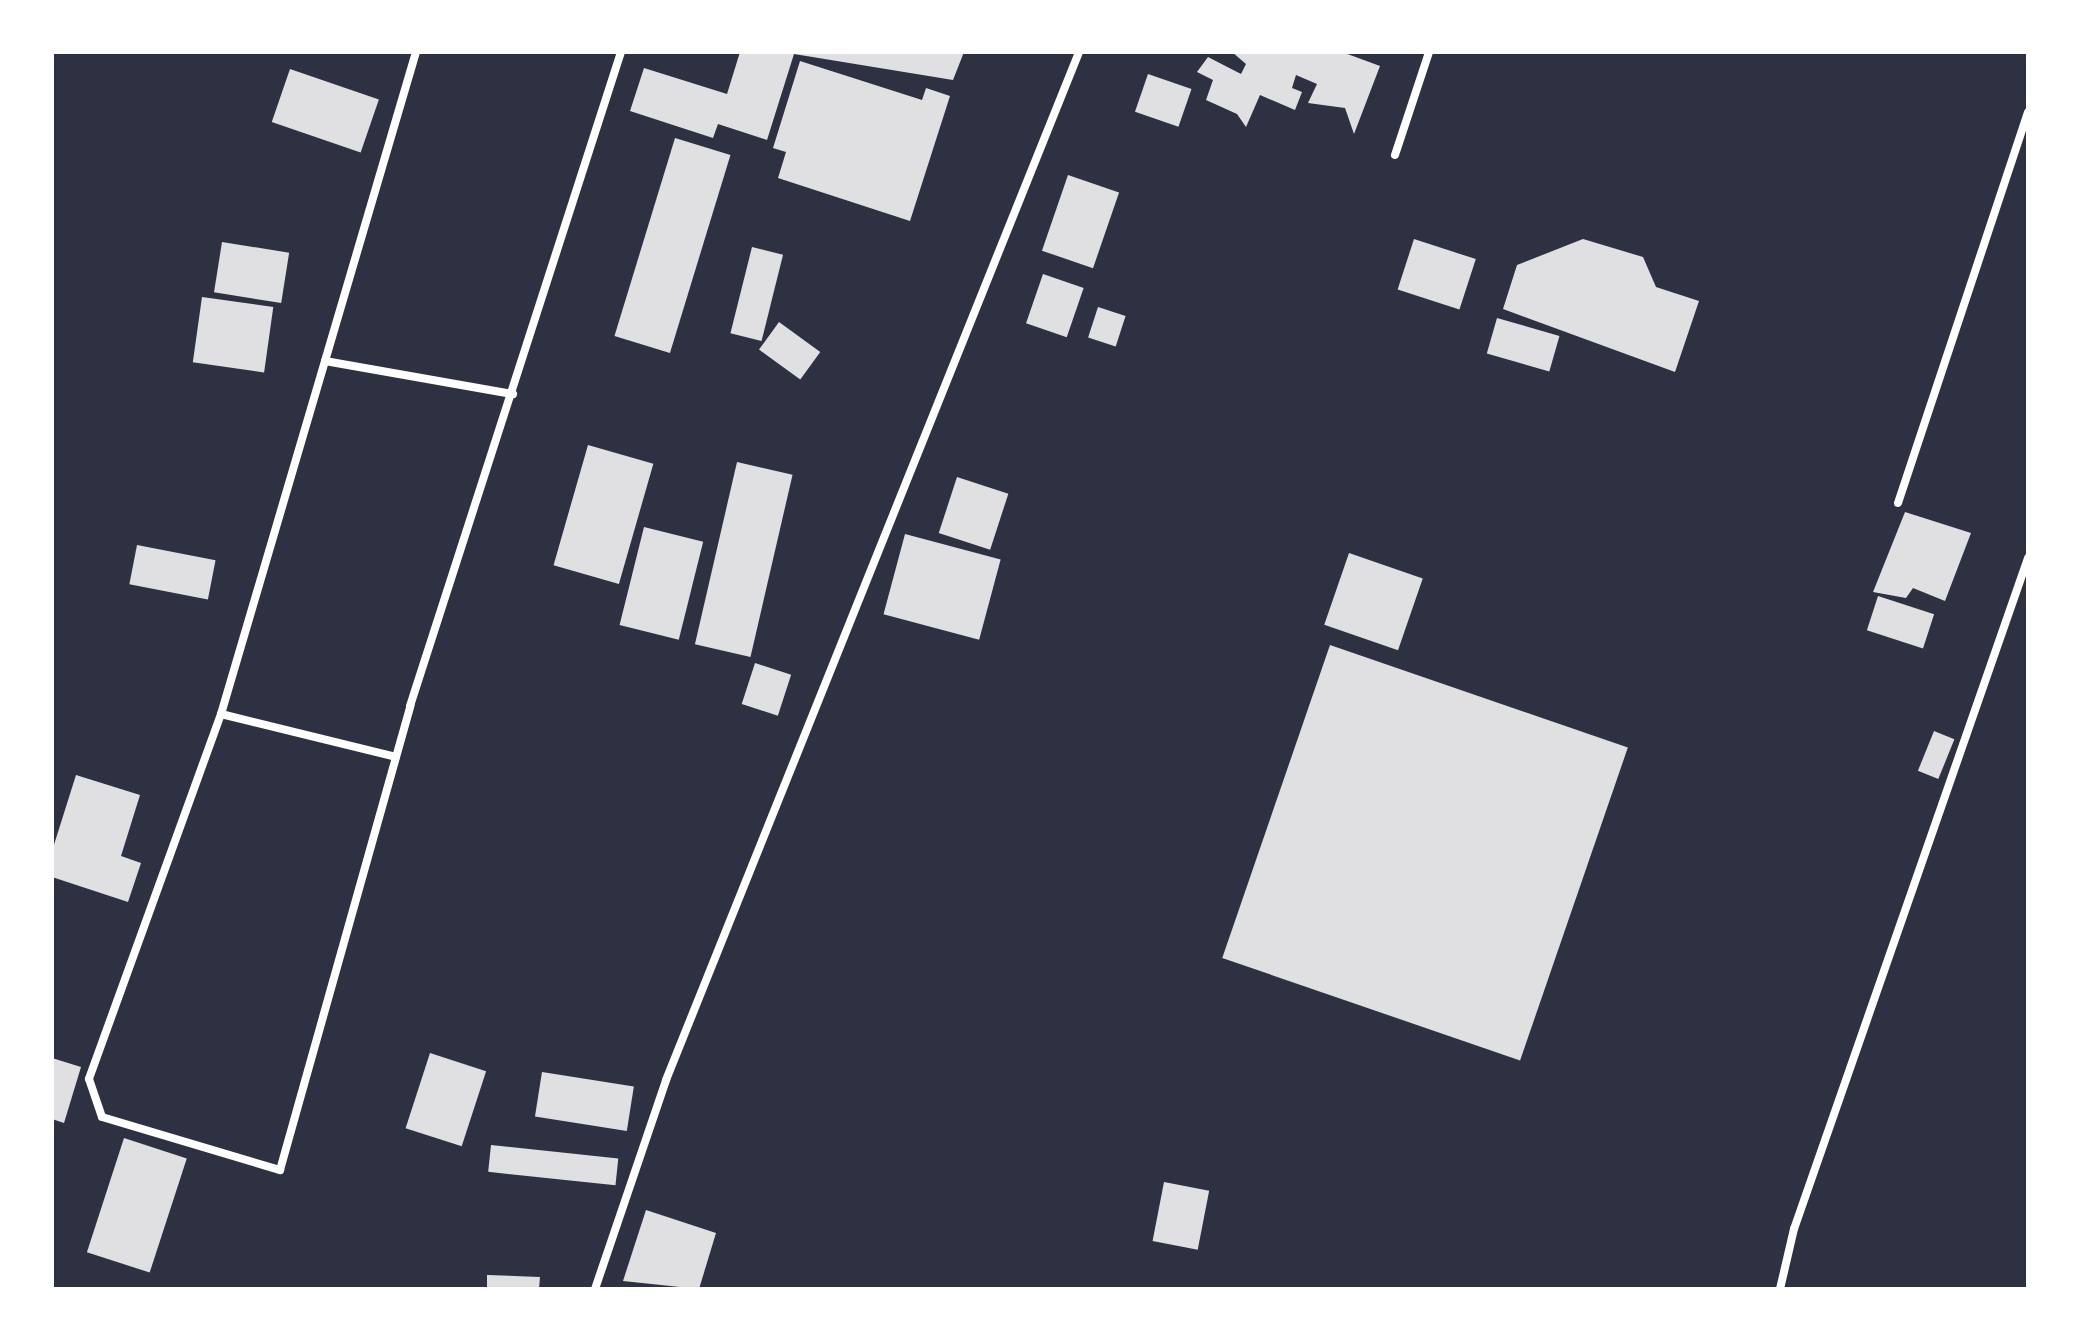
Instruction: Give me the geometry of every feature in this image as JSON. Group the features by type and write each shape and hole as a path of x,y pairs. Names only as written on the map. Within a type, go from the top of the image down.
{"street":[{"path":"416,52 221,714 89,1079 102,1117 280,1170 396,757 621,52"},
{"path":"595,1289 666,1080 1079,52"},
{"path":"1395,155 1429,52"},
{"path":"1898,503 2028,112"},
{"path":"325,361 513,394"},
{"path":"1780,1289 1794,1229 2028,558"},
{"path":"221,714 396,757"}],"building":[{"path":"740,52 964,52 953,80 794,54 767,140 718,124 713,138 630,111 644,68 727,94"},
{"path":"1232,52 1342,52 1380,66 1354,134 1345,108 1308,103 1317,84 1296,75 1292,88 1302,92 1295,110 1260,95 1246,127 1237,114 1206,100 1213,80 1197,72 1208,57 1241,74 1246,64"},
{"path":"800,61 922,100 926,88 950,96 910,221 778,178 786,152 773,148"},
{"path":"290,69 379,100 361,153 272,122"},
{"path":"1148,74 1191,89 1178,127 1135,112"},
{"path":"675,138 730,155 670,353 614,336"},
{"path":"1068,175 1119,193 1093,268 1042,251"},
{"path":"1414,239 1476,259 1459,309 1398,289"},
{"path":"1583,239 1643,257 1656,287 1699,301 1675,372 1503,309 1517,265"},
{"path":"222,242 289,253 281,303 214,292"},
{"path":"752,247 783,255 762,341 730,333"},
{"path":"1043,274 1084,288 1067,337 1026,323"},
{"path":"202,297 273,307 264,372 193,362"},
{"path":"1098,307 1126,316 1116,346 1088,337"},
{"path":"1497,318 1559,336 1549,371 1487,354"},
{"path":"779,322 820,352 800,379 759,350"},
{"path":"588,445 653,464 619,584 554,565"},
{"path":"737,462 793,475 750,657 695,644"},
{"path":"957,477 1008,494 990,550 939,533"},
{"path":"1905,512 1971,533 1945,601 1913,588 1906,598 1873,592"},
{"path":"644,527 703,542 679,640 620,625"},
{"path":"905,534 1001,560 979,640 884,614"},
{"path":"137,545 216,560 208,600 129,584"},
{"path":"1349,553 1423,578 1398,650 1324,625"},
{"path":"1878,596 1934,614 1923,648 1867,630"},
{"path":"1330,645 1628,748 1520,1061 1222,958"},
{"path":"755,663 791,675 778,716 742,704"},
{"path":"1934,731 1954,739 1938,779 1918,771"},
{"path":"76,775 140,795 121,856 141,863 128,902 52,877 52,851"},
{"path":"430,1053 486,1071 462,1146 406,1128"},
{"path":"52,1058 81,1067 64,1123 52,1119"},
{"path":"542,1072 634,1087 627,1131 535,1116"},
{"path":"124,1138 187,1158 150,1273 87,1252"},
{"path":"491,1145 618,1158 615,1185 488,1172"},
{"path":"1164,1182 1209,1191 1198,1250 1153,1241"},
{"path":"646,1210 716,1233 699,1289 623,1281"},
{"path":"487,1275 540,1277 539,1289 487,1289"}]}
